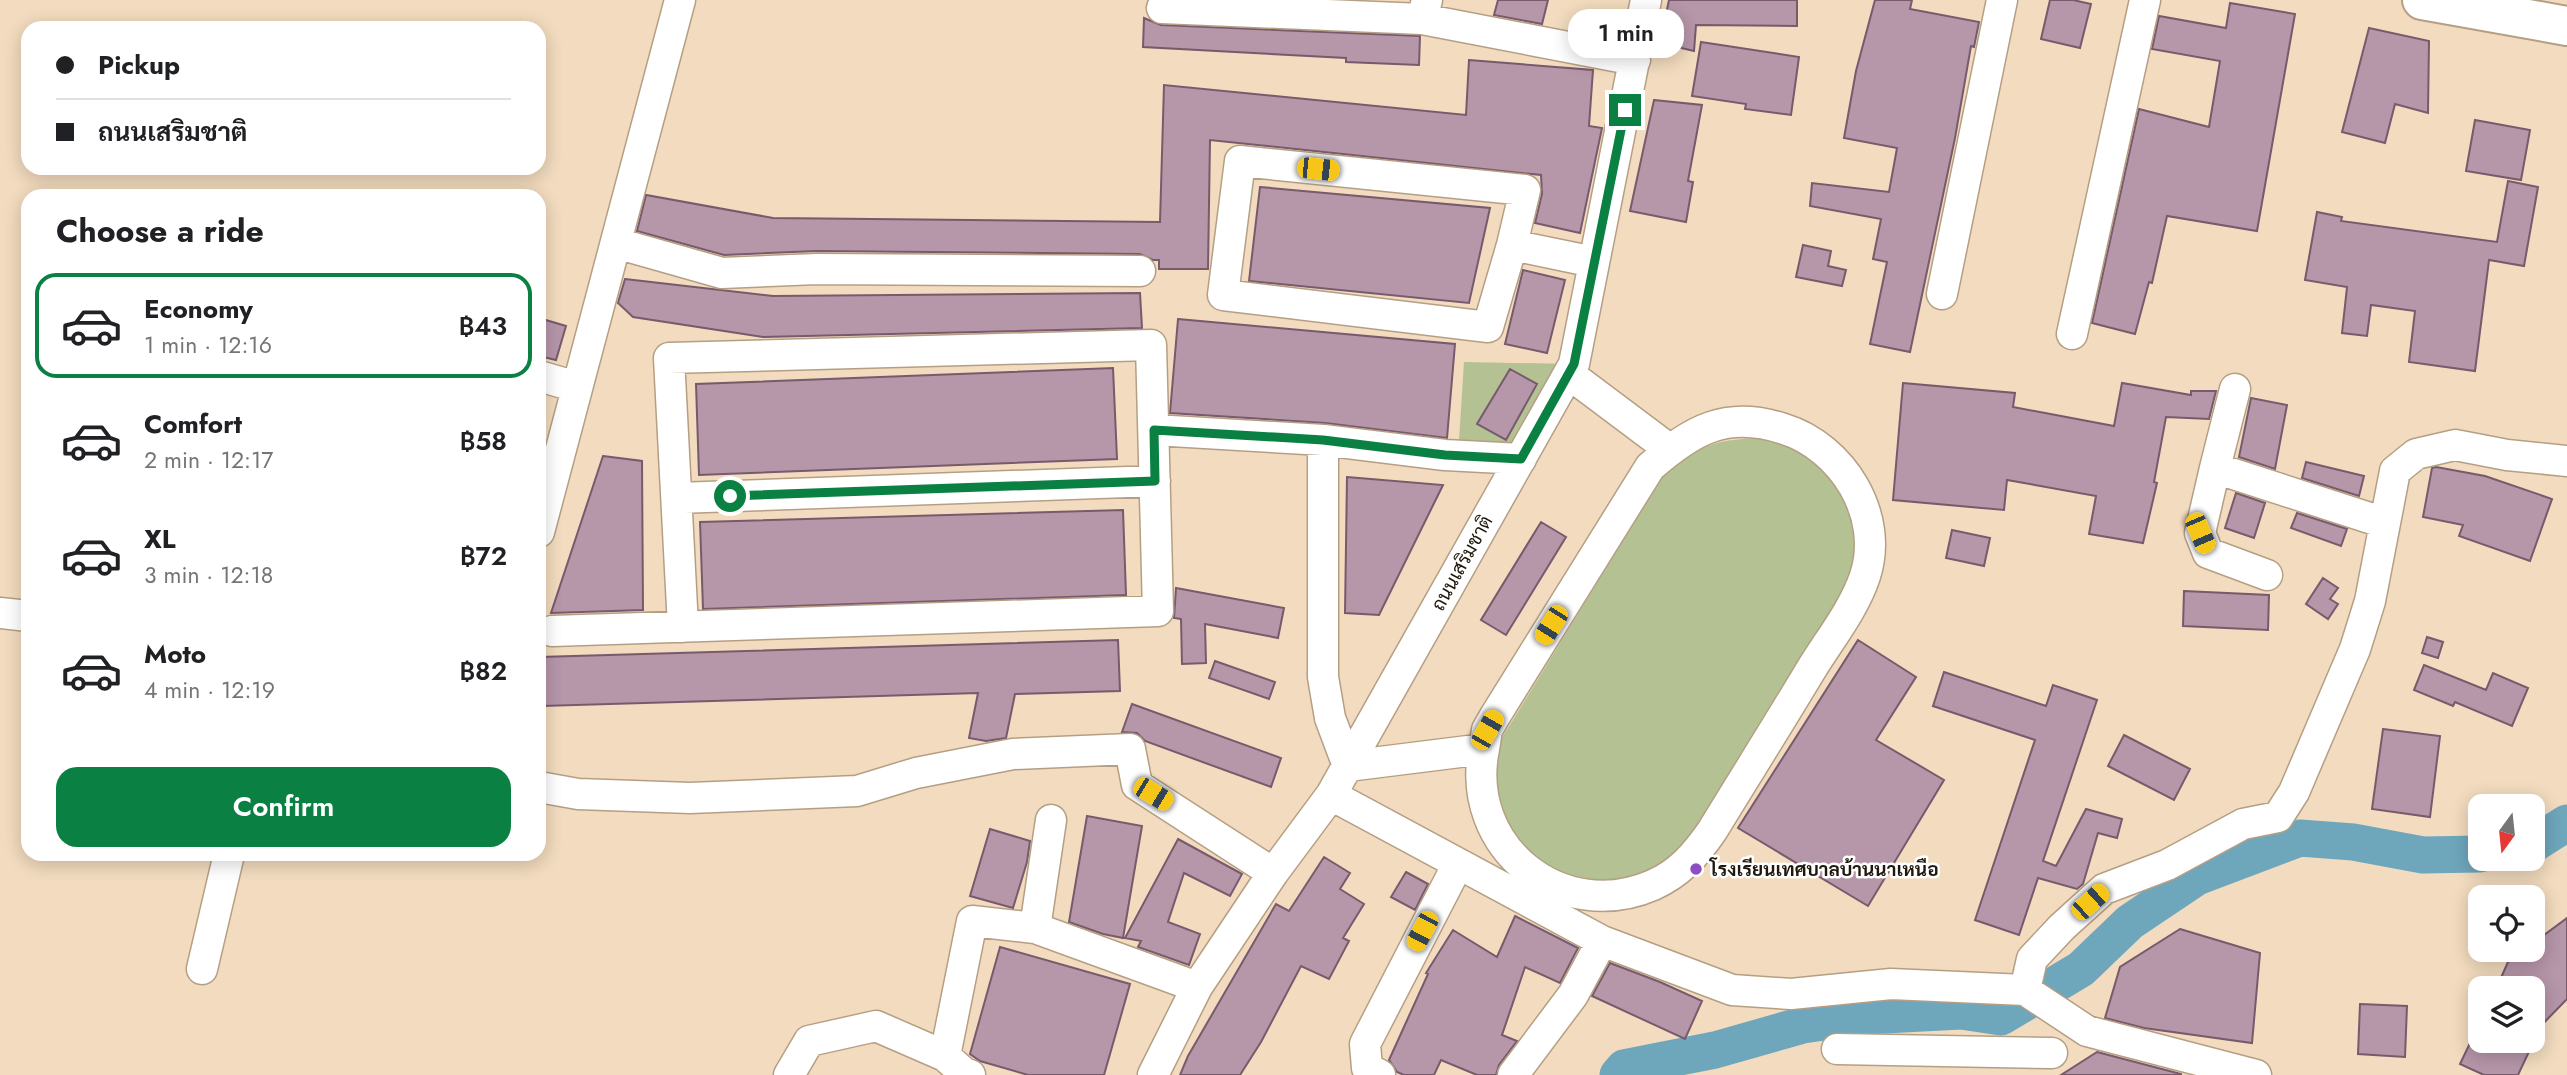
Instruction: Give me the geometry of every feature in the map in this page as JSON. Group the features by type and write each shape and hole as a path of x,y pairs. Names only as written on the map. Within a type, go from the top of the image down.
{"main road":[{"path":"2428,1 2567,26"}],"street":[{"path":"546,500 680,0"},
{"name":"ถนนเสริมชาติ","path":"1153,1075 1197,987 1273,873 1331,795 1574,364 1646,0"},
{"path":"1942,294 2002,0"},
{"path":"2072,334 2145,0"},
{"path":"1162,8 1424,10 1635,60"},
{"path":"1240,161 1525,190 1512,245 1488,327 1223,295 1240,161"},
{"path":"616,243 722,273 817,269 1140,271"},
{"path":"1512,245 1594,262"},
{"path":"552,631 683,627 1158,611 1151,345 669,358 683,627"},
{"path":"1569,373 1670,449"},
{"path":"546,378 577,387"},
{"path":"2235,389 2200,533 2208,553 2267,575"},
{"path":"1757,422 1796,433 1830,455 1855,487 1868,525 1868,565 1865,577 1719,820 1688,863 1653,885 1613,895 1572,891 1552,885 1518,863 1493,829 1480,789 1484,749 1487,730 1495,716 1650,467 1670,449 1698,431 1717,425 1757,422"},
{"path":"1154,430 1323,440 1445,455 1521,459"},
{"path":"1323,440 1323,677 1330,718 1348,766 1484,749"},
{"path":"2032,996 2032,958 2104,889 2167,865 2244,824 2278,817 2294,792 2355,649 2370,601 2395,471 2416,454 2455,445 2507,455 2567,461"},
{"path":"2215,468 2385,523"},
{"path":"677,498 1155,481"},
{"path":"0,613 21,615"},
{"path":"546,788 579,794 690,798 857,791 916,773 1013,754 1130,749 1137,785 1273,873"},
{"path":"1331,795 1602,940 1732,989 1791,994 1891,984 2032,996 2087,1031 2240,1074"},
{"path":"1035,929 1051,820"},
{"path":"202,969 227,861"},
{"path":"1380,1075 1367,1068 1365,1044 1458,864"},
{"path":"945,1056 972,921 1035,929 1197,987"},
{"path":"1513,1075 1573,995 1602,940"},
{"path":"789,1075 809,1041 876,1026 945,1056 970,1075"},
{"path":"1837,1049 2045,1064 2087,1031"}],"green space":[{"path":"1464,362 1574,364 1521,459 1458,456"},
{"path":"1759,438 1805,455 1831,479 1841,494 1853,527 1855,545 1844,593 1680,852 1659,867 1627,882 1595,883 1573,879 1552,870 1534,858 1518,842 1497,801 1494,778 1500,741 1662,477 1686,458 1706,447 1717,443"}],"building":[{"path":"1498,0 1548,0 1542,24 1494,15"},
{"path":"1669,0 1797,0 1797,26 1696,25 1694,51 1660,43"},
{"path":"1875,0 1912,0 1910,9 1979,22 1974,47 1971,46 1955,138 1910,352 1870,344 1887,262 1873,259 1881,219 1810,206 1812,183 1889,192 1897,148 1844,138 1856,71"},
{"path":"2050,0 2073,0 2091,4 2080,48 2041,39"},
{"path":"2230,3 2295,14 2257,231 2167,216 2152,283 2149,282 2135,334 2092,323 2139,109 2209,127 2220,61 2152,49 2159,16 2226,28"},
{"path":"1144,18 1161,25 1420,36 1419,65 1346,62 1346,58 1143,47"},
{"path":"2369,28 2429,41 2428,113 2395,104 2385,143 2342,132"},
{"path":"1701,42 1799,57 1791,115 1745,109 1746,104 1692,96"},
{"path":"1469,60 1593,70 1589,126 1602,128 1580,233 1535,223 1542,194 1541,175 1210,140 1208,269 1159,269 1159,260 1140,254 817,251 724,255 637,231 646,195 773,218 1160,222 1164,85 1466,115"},
{"path":"1654,100 1702,105 1688,181 1693,182 1686,222 1630,211"},
{"path":"2475,120 2530,130 2521,180 2466,171"},
{"path":"2508,181 2538,187 2524,266 2489,260 2475,371 2409,362 2415,311 2371,305 2367,336 2342,333 2347,287 2305,280 2317,212 2342,217 2341,221 2497,242"},
{"path":"1260,187 1490,208 1469,303 1249,281"},
{"path":"1803,245 1831,251 1828,266 1846,270 1842,286 1796,277"},
{"path":"1523,270 1565,280 1547,353 1505,344"},
{"path":"625,279 773,296 1140,293 1142,328 763,337 633,317 618,303"},
{"path":"1178,319 1455,344 1447,438 1325,423 1170,413"},
{"path":"546,320 566,326 556,360 546,358"},
{"path":"1113,368 1117,459 699,475 696,384"},
{"path":"1510,369 1537,384 1506,440 1477,424"},
{"path":"1903,383 2015,393 2013,407 2114,426 2122,383 2191,395 2191,391 2216,391 2209,419 2166,417 2154,482 2157,483 2143,543 2089,534 2096,496 2007,480 2004,510 1893,500"},
{"path":"2251,398 2287,405 2275,469 2239,457"},
{"path":"603,456 642,461 643,610 551,613"},
{"path":"2306,462 2364,476 2359,496 2302,478"},
{"path":"2432,468 2485,476 2552,499 2530,561 2459,536 2463,525 2423,517"},
{"path":"1347,477 1443,485 1379,615 1345,613"},
{"path":"2236,493 2265,503 2254,538 2225,528"},
{"path":"1123,510 1126,595 703,609 700,522"},
{"path":"2297,513 2347,529 2341,546 2291,528"},
{"path":"1541,522 1566,537 1506,635 1481,620"},
{"path":"1952,530 1990,538 1984,566 1946,558"},
{"path":"2323,578 2338,588 2330,599 2338,604 2328,619 2306,604"},
{"path":"1176,588 1284,608 1278,638 1205,624 1206,663 1182,664 1181,619 1174,618"},
{"path":"2184,591 2269,595 2268,630 2183,626"},
{"path":"2427,637 2443,642 2438,658 2422,653"},
{"path":"1118,640 1120,691 1015,694 1006,738 986,741 969,738 978,693 546,706 546,657"},
{"path":"1858,640 1916,677 1876,740 1944,780 1868,906 1738,828"},
{"path":"1215,661 1275,682 1269,699 1209,678"},
{"path":"2424,665 2486,690 2493,673 2528,688 2512,726 2455,702 2453,706 2414,690"},
{"path":"1944,672 2046,706 2053,685 2097,700 2043,861 2056,866 2086,809 2122,819 2117,838 2098,833 2083,884 2077,889 2038,878 2019,935 1975,920 2035,740 1933,706"},
{"path":"1132,704 1281,758 1271,787 1145,741 1137,733 1122,732"},
{"path":"2383,729 2440,736 2430,817 2372,809"},
{"path":"2124,735 2190,769 2174,800 2108,766"},
{"path":"1087,816 1142,826 1123,938 1069,922"},
{"path":"990,829 1030,841 1027,862 1013,908 970,896"},
{"path":"1178,839 1242,874 1230,896 1184,873 1168,922 1200,934 1189,965 1138,947 1141,941 1125,938"},
{"path":"1324,857 1350,873 1340,889 1364,904 1343,938 1349,941 1329,979 1301,966 1261,1042 1240,1075 1180,1075 1188,1056 1276,904 1289,911"},
{"path":"1406,872 1428,884 1415,910 1391,897"},
{"path":"1515,916 1578,948 1560,983 1525,967 1502,1035 1517,1041 1499,1065 1496,1075 1477,1075 1441,1060 1434,1075 1404,1075 1397,1072 1389,1060 1428,974 1426,973 1453,930 1497,957"},
{"path":"2567,918 2567,999 2545,1022 2545,976 2502,976 2508,962 2545,962 2545,934"},
{"path":"2180,929 2260,953 2252,1043 2144,1028 2105,1018 2120,967"},
{"path":"1000,947 1130,984 1104,1075 1028,1075 980,1061 970,1054"},
{"path":"1610,963 1702,1001 1685,1039 1592,996"},
{"path":"2360,1004 2407,1006 2405,1057 2358,1054"},
{"path":"2468,1047 2468,1053 2528,1053 2518,1075 2484,1075 2460,1064"},
{"path":"2097,1052 2181,1074 2181,1075 2061,1075"}],"waterway":[{"path":"2545,837 2567,823"},
{"path":"1618,1075 1624,1068 1715,1050 1803,1025 1865,1016 1961,1011 2001,1017 2081,969 2130,922 2197,877 2300,838 2353,842 2423,855 2468,854"}],"place":[{"name":"โรงเรียนเทศบาลบ้านนาเหนือ","path":"1696,869"}],"route":[{"path":"730,496 1155,481 1154,430 1323,440 1445,455 1521,459 1574,364 1625,110"}]}
